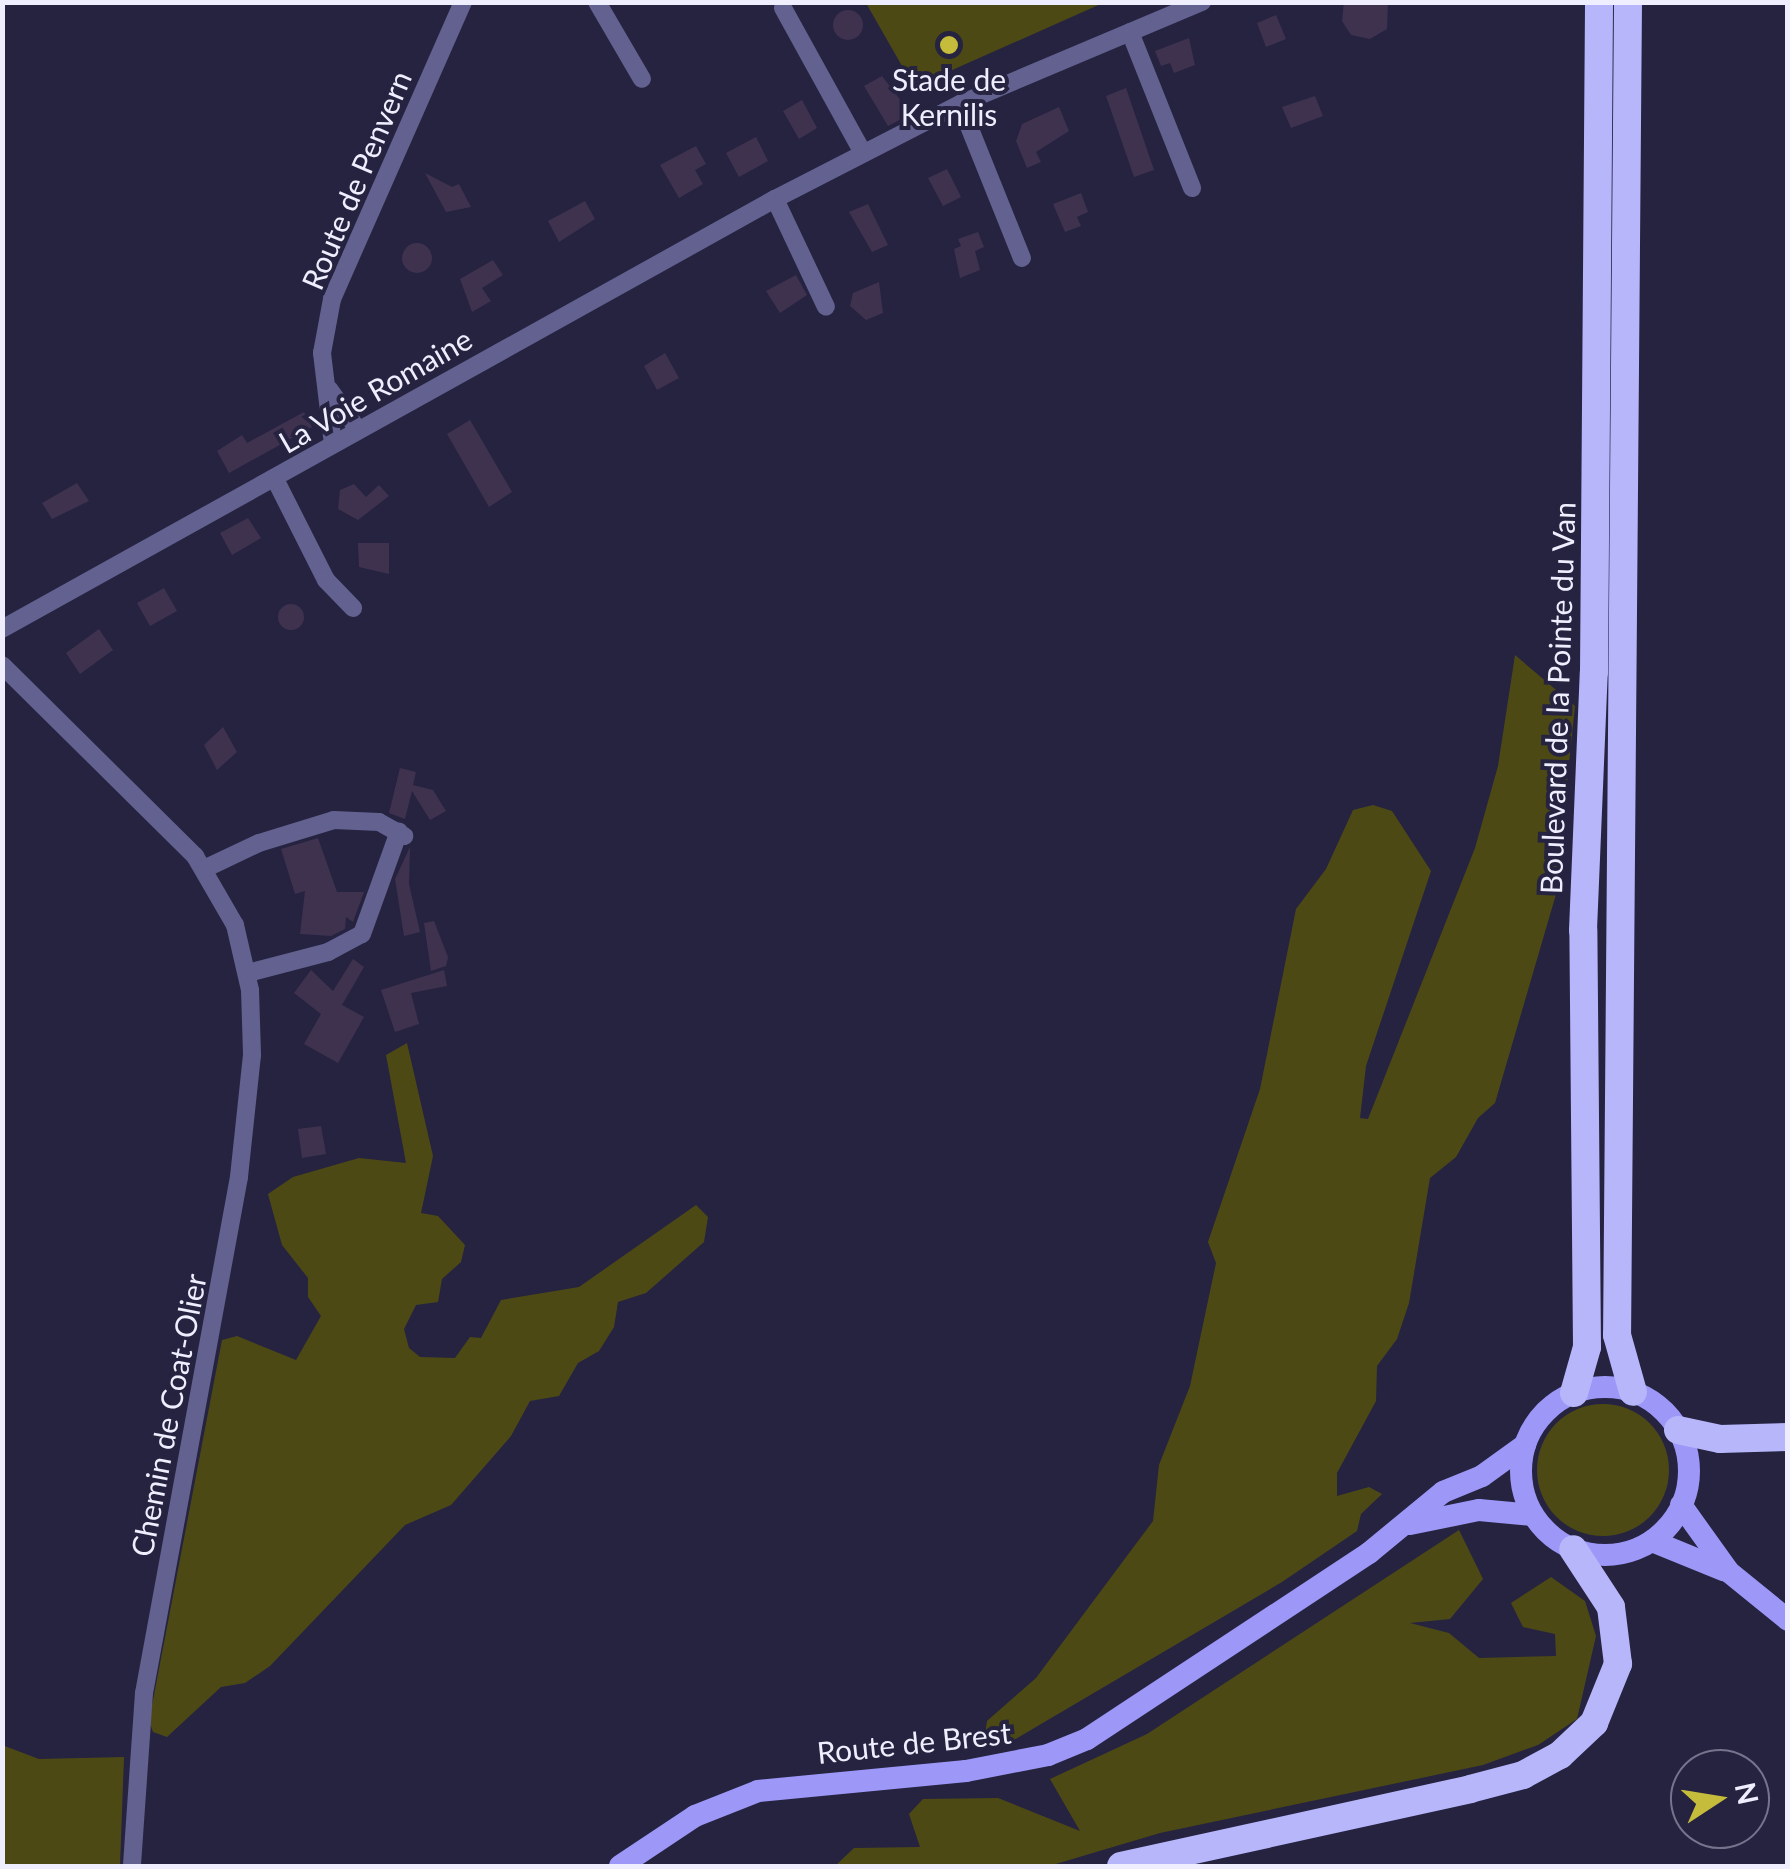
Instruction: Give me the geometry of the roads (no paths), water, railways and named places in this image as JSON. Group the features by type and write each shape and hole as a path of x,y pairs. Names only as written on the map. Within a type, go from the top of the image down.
{"highway":[{"name":"Boulevard de la Pointe du Van","path":"1574,1392 1587,1348 1583,930 1594,672 1599,2"},
{"name":"Boulevard de la Pointe du Van","path":"1628,2 1616,1335 1633,1392"},
{"path":"1678,1430 1720,1439 1788,1437"},
{"path":"1121,1866 1470,1789 1522,1775 1560,1755 1594,1723 1618,1664 1611,1607 1573,1549"}],"main road":[{"path":"1603,1387 1633,1392 1659,1407 1678,1430 1688,1468 1681,1505 1652,1541 1600,1555 1573,1549 1533,1515 1520,1472 1525,1445 1542,1415 1574,1392 1603,1387"},
{"name":"Route de Brest","path":"620,1866 695,1816 758,1792 966,1772 1068,1748 1407,1526 1443,1492 1482,1476 1525,1445"},
{"path":"1681,1505 1728,1572 1788,1620"},
{"name":"Route de Brest","path":"1407,1526 1479,1510 1533,1515"},
{"path":"1652,1541 1728,1572"}],"street":[{"name":"Route de Penvern","path":"333,444 322,338 332,299 463,2"},
{"path":"597,2 642,80"},
{"name":"La Voie Romaine","path":"2,630 774,199 960,104 1202,2"},
{"path":"783,8 864,153"},
{"path":"1130,32 1192,188"},
{"path":"960,104 1022,258"},
{"path":"774,199 826,307"},
{"path":"326,384 358,430"},
{"path":"274,479 326,580 354,608"},
{"name":"Chemin de Coat-Olier","path":"2,664 146,801 204,869 235,925 248,972 248,1103 144,1692 132,1866"},
{"path":"204,869 259,843 334,820 380,822 402,833 362,934 328,952 248,972"}],"place":[{"name":"Stade de Kernilis","path":"949,45"}]}
